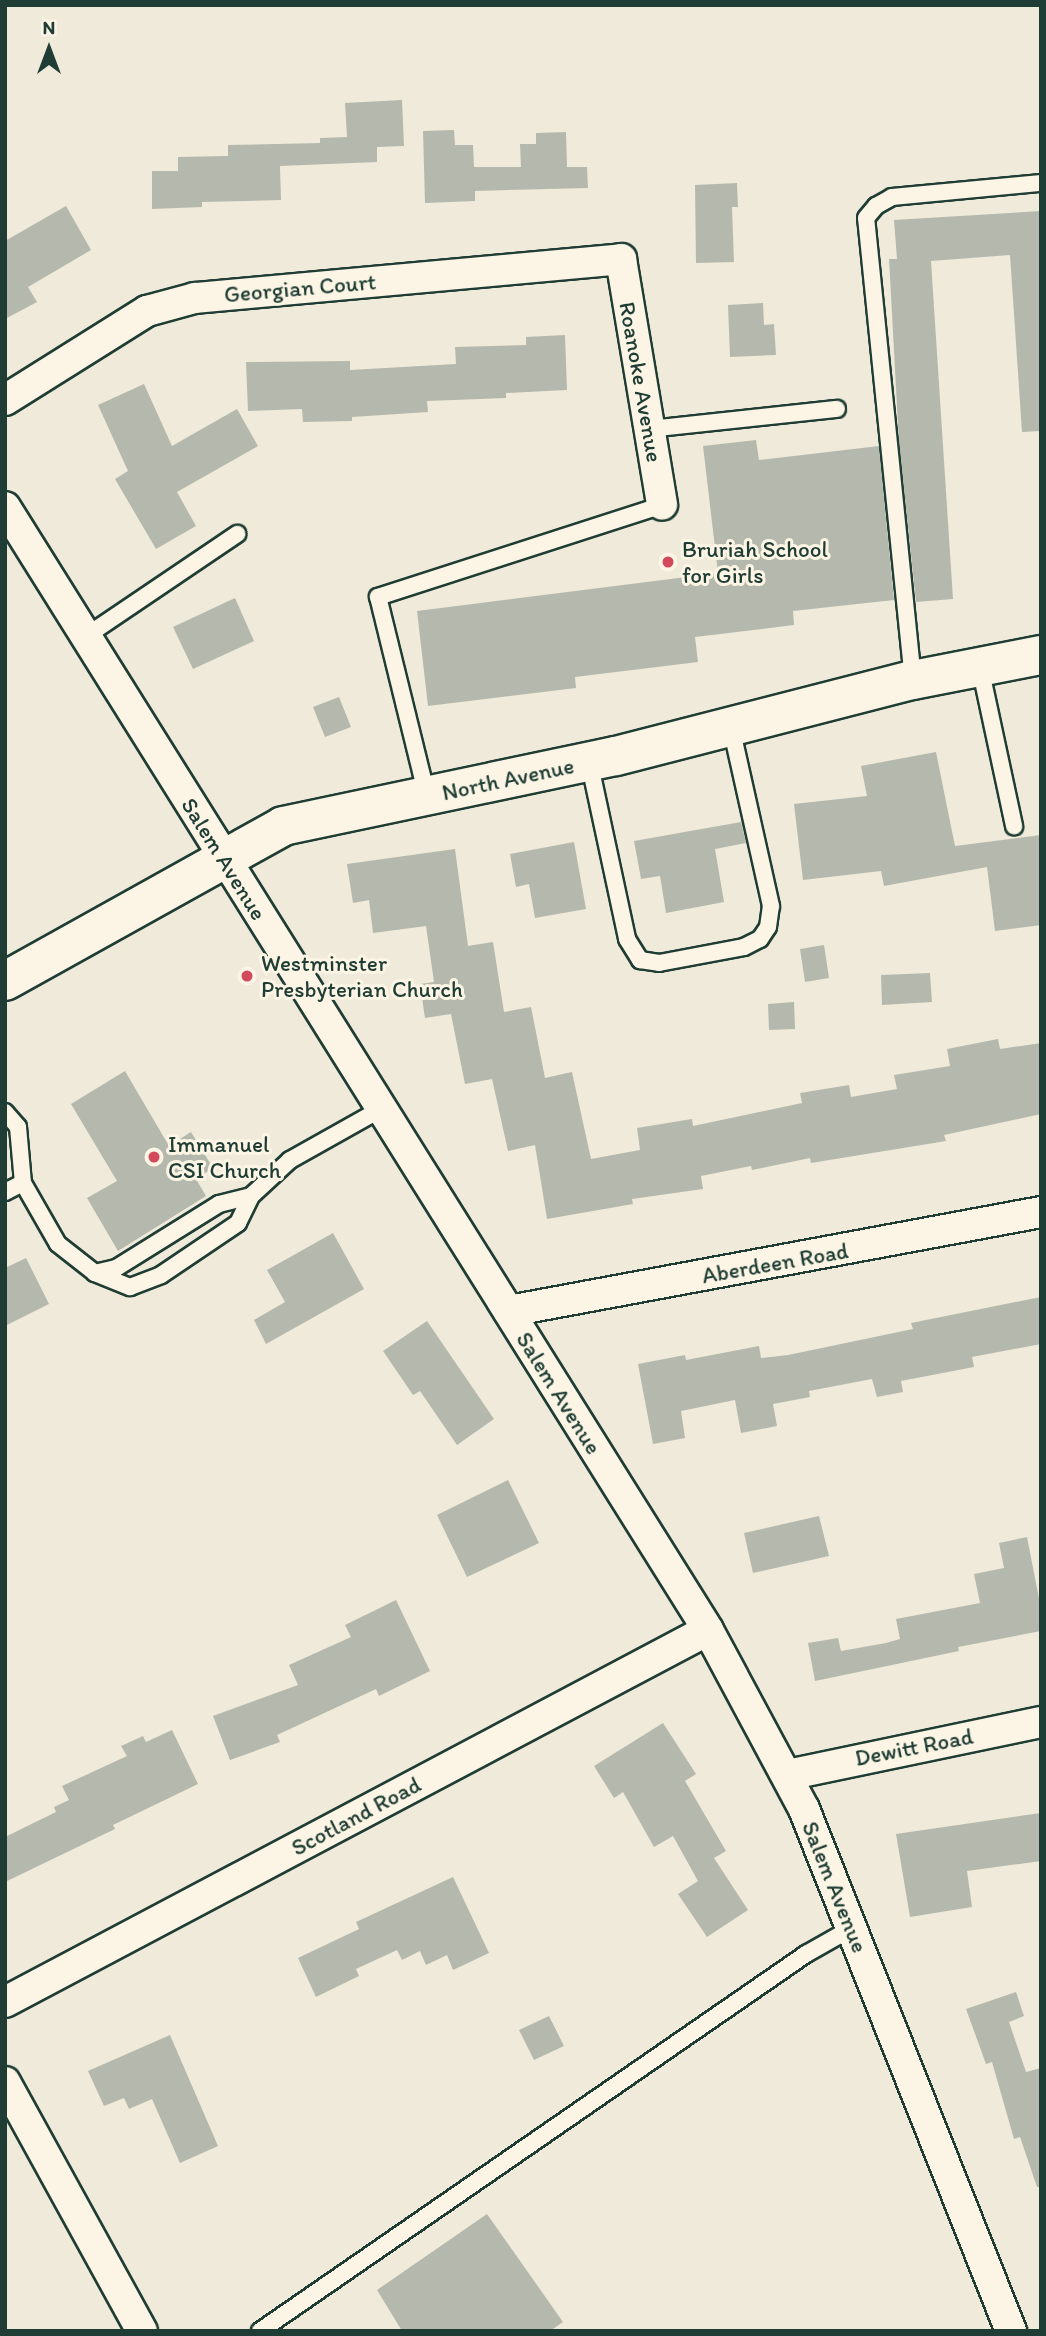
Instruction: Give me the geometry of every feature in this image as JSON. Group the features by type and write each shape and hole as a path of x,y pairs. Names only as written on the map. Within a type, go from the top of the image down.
{"main road":[{"name":"North Avenue","path":"5,981 284,826 589,761 913,680 1041,655"}],"street":[{"name":"Georgian Court","path":"5,400 147,311 195,298 621,259"},
{"name":"Roanoke Avenue","path":"621,259 662,505"},
{"name":"Salem Avenue","path":"5,507 708,1630 787,1775 852,1928 1011,2331"},
{"name":"Aberdeen Road","path":"509,1311 1041,1212"},
{"name":"Scotland Road","path":"5,2002 708,1630"},
{"name":"Dewitt Road","path":"787,1775 833,1763 1041,1722"},
{"path":"5,2082 142,2331"}],"lane":[{"path":"913,680 866,218 876,205 892,197 1041,183"},
{"path":"649,429 837,409"},
{"path":"427,796 378,597 662,505"},
{"path":"85,637 237,534"},
{"path":"980,667 1014,826"},
{"path":"589,761 627,939 640,960 659,963 744,947 760,939 768,926 771,906 730,727"},
{"path":"5,1112 18,1127 23,1183 58,1244 94,1273 130,1287 161,1275 238,1223 251,1196 289,1160 381,1108"},
{"path":"5,1192 23,1183"},
{"path":"94,1273 116,1268 219,1204 251,1196"},
{"path":"260,2331 806,1954 852,1928"}],"building":[{"path":"402,100 404,146 377,147 377,162 280,166 281,200 202,202 202,207 152,209 152,171 178,171 178,157 228,156 228,145 320,143 320,138 347,137 345,103"},
{"path":"454,130 455,145 473,145 474,167 521,167 520,144 536,144 536,133 566,132 567,167 587,167 588,188 475,191 475,201 425,203 423,131"},
{"path":"737,183 738,207 732,207 734,262 696,263 695,185"},
{"path":"66,206 91,250 28,287 37,302 5,319 5,241"},
{"path":"1041,211 1041,431 1022,432 1010,255 931,261 953,599 916,602 899,443 889,259 897,259 894,220"},
{"path":"763,303 764,325 774,324 776,355 730,357 728,305"},
{"path":"565,335 567,390 506,393 506,398 427,401 428,412 352,417 352,421 303,422 302,409 248,411 246,362 350,361 350,370 456,364 455,347 526,345 526,337"},
{"path":"144,384 172,446 237,409 258,446 177,492 196,526 156,549 115,479 128,471 98,405"},
{"path":"756,440 759,460 879,446 894,600 793,611 794,625 695,637 698,662 575,677 576,688 428,706 417,611 718,573 703,446"},
{"path":"235,598 254,641 193,669 173,627"},
{"path":"339,697 351,727 325,737 313,707"},
{"path":"936,752 955,846 1041,835 1041,925 995,931 987,867 884,886 881,871 803,880 794,804 867,796 861,766"},
{"path":"741,822 746,843 715,849 724,902 666,913 660,876 641,879 634,841"},
{"path":"574,842 586,909 535,918 529,884 516,887 510,854"},
{"path":"455,849 468,946 493,942 504,1012 531,1007 545,1078 572,1072 591,1159 640,1150 637,1128 692,1119 693,1126 802,1103 800,1093 849,1085 851,1097 897,1089 894,1075 950,1066 947,1049 998,1039 1000,1049 1041,1043 1041,1114 944,1135 946,1141 811,1163 810,1158 752,1170 751,1166 701,1176 703,1189 632,1199 633,1204 547,1219 535,1145 508,1151 492,1079 465,1084 451,1014 425,1018 420,984 434,982 426,926 373,933 369,900 353,903 347,864"},
{"path":"824,945 829,978 805,982 800,949"},
{"path":"930,973 932,1002 882,1005 881,975"},
{"path":"794,1002 795,1029 769,1030 768,1004"},
{"name":"Immanuel CSI Church","path":"125,1071 169,1146 191,1132 213,1168 196,1179 206,1196 118,1251 87,1198 117,1181 71,1104"},
{"path":"333,1233 364,1289 266,1344 254,1320 285,1302 267,1270"},
{"path":"26,1258 49,1304 5,1326 5,1268"},
{"path":"1041,1297 1041,1344 972,1357 974,1367 901,1381 903,1392 877,1397 872,1379 809,1391 810,1397 773,1404 777,1426 741,1433 735,1400 681,1411 685,1438 653,1444 638,1364 685,1355 686,1360 759,1346 761,1358 788,1355 913,1329 911,1323"},
{"path":"427,1321 494,1419 457,1445 420,1391 413,1395 383,1351"},
{"path":"508,1480 539,1543 467,1577 437,1515"},
{"path":"819,1516 829,1556 753,1573 744,1533"},
{"path":"1027,1537 1041,1609 1041,1631 958,1647 959,1651 815,1681 808,1643 838,1638 841,1651 886,1643 900,1639 896,1619 980,1603 974,1574 1004,1568 999,1543"},
{"path":"396,1600 430,1671 379,1696 376,1689 277,1735 280,1742 230,1760 213,1716 298,1685 289,1665 351,1637 345,1625"},
{"path":"663,1723 696,1774 685,1781 726,1851 714,1858 748,1910 707,1937 678,1894 698,1881 673,1836 654,1847 623,1792 614,1798 594,1766"},
{"path":"172,1730 198,1784 113,1825 115,1829 5,1882 5,1837 56,1812 54,1807 69,1800 62,1786 127,1756 121,1746 143,1736 146,1742"},
{"path":"1041,1813 1041,1861 967,1871 972,1907 910,1917 896,1834"},
{"path":"453,1877 489,1953 453,1970 447,1955 426,1965 420,1951 402,1960 397,1950 356,1969 359,1976 316,1997 298,1958 359,1929 356,1922"},
{"path":"1016,1992 1024,2016 1009,2022 1026,2072 1041,2068 1041,2187 1037,2187 1020,2137 1014,2139 992,2062 986,2064 966,2009"},
{"path":"549,2016 564,2046 534,2060 519,2030"},
{"path":"170,2035 218,2146 180,2163 152,2099 129,2109 124,2098 104,2106 88,2071"},
{"path":"487,2214 563,2322 550,2331 402,2331 377,2290"}],"place":[{"name":"Bruriah School for Girls","path":"668,562"},
{"name":"Westminster Presbyterian Church","path":"247,976"},
{"name":"Immanuel CSI Church","path":"154,1157"}]}
